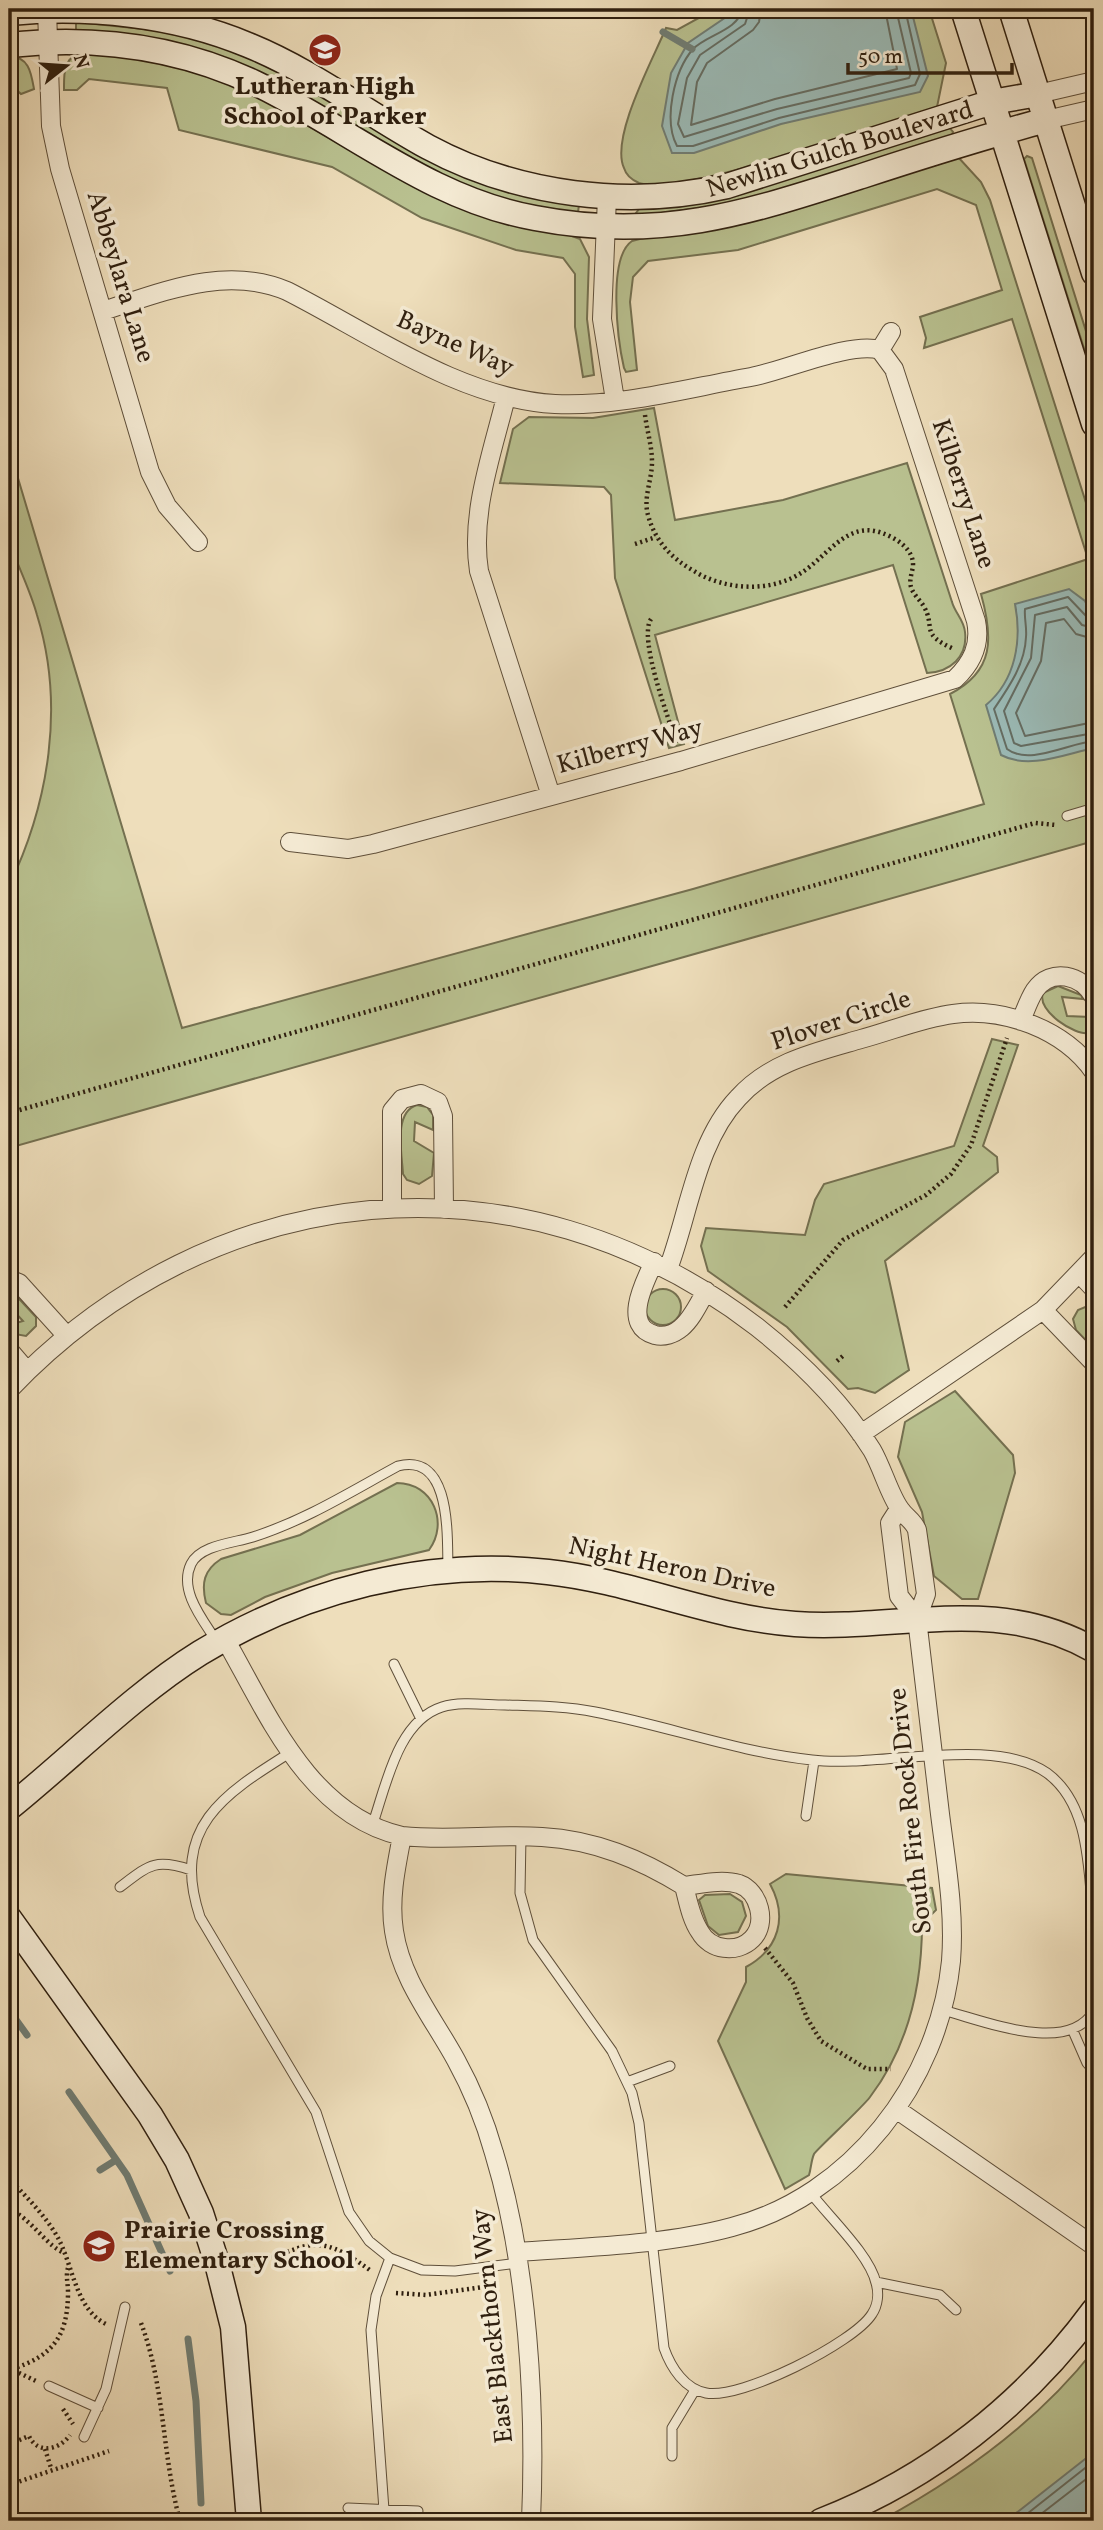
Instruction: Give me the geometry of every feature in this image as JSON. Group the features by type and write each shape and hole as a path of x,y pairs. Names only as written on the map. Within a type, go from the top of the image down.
{"street":[{"path":"963,9 1094,424"},
{"path":"1011,9 1094,273"},
{"name":"Newlin Gulch Boulevard","path":"9,13 47,10 133,15 198,28 234,39 285,63 457,161 524,183 607,197 684,194 727,186 992,102 1094,81"},
{"name":"Abbeylara Lane","path":"47,10 55,152 153,480 173,514 198,542"},
{"name":"Newlin Gulch Boulevard","path":"9,45 47,41 135,46 202,62 255,83 407,172 451,192 520,215 605,226 656,227 737,215 1002,132 1094,109"},
{"path":"607,197 602,319 615,400"},
{"name":"Bayne Way","path":"103,312 202,282 232,279 262,283 288,291 454,378 506,397 559,404 615,400 761,375 856,348 880,350"},
{"path":"880,350 891,332"},
{"name":"Kilberry Lane","path":"880,350 890,359 897,377 976,621 978,636 971,660"},
{"path":"506,397 478,511 476,549 479,571 551,796"},
{"name":"Kilberry Way","path":"290,842 359,848 944,684 955,679 971,660"},
{"path":"1021,1021 1035,989 1054,976 1075,978 1094,997"},
{"name":"Plover Circle","path":"706,1291 680,1329 667,1335 651,1334 641,1324 637,1308 661,1265 719,1124 737,1098 763,1075 808,1055 944,1016 972,1013 1021,1021 1051,1034 1093,1065"},
{"path":"392,1209 392,1111 402,1099 421,1094 438,1102 443,1115 444,1209"},
{"path":"9,1390 66,1335 131,1288 217,1247 284,1225 392,1209 444,1209 537,1222 600,1240 661,1265 706,1291 771,1338 828,1392 862,1434 886,1475 899,1508 913,1522 919,1542 926,1594 917,1619"},
{"path":"862,1434 1042,1310 1094,1257"},
{"path":"1080,1274 1094,1289"},
{"path":"9,1279 19,1283 66,1335"},
{"path":"1042,1310 1094,1363"},
{"path":"9,1350 27,1371"},
{"path":"899,1508 890,1522 899,1596 917,1619"},
{"name":"Night Heron Drive","path":"9,1808 165,1678 221,1641 272,1615 320,1597 380,1581 448,1570 521,1569 585,1577 783,1623 829,1625 962,1617 1005,1620 1062,1635 1094,1650"},
{"name":"South Fire Rock Drive","path":"517,2258 732,2228 769,2214 810,2192 858,2156 896,2109 930,2046 942,2010 951,1961 952,1922 917,1619"},
{"path":"221,1641 292,1752 324,1794 345,1811 372,1826 402,1836 557,1838 595,1845 645,1863 684,1886 723,1882 739,1884 750,1890 760,1913 760,1923 752,1939 729,1948 706,1940 696,1924 684,1886"},
{"name":"East Blackthorn Way","path":"402,1836 393,1910 400,1957 455,2059 484,2122 508,2204 517,2258 532,2415 531,2521"},
{"path":"9,1918 150,2115 177,2160 201,2213 233,2327 249,2521"},
{"path":"896,2109 1094,2246"},
{"path":"821,2521 895,2486 988,2423 1052,2363 1094,2310"}],"lane":[{"path":"1067,816 1094,808"},
{"path":"221,1641 196,1608 187,1584 187,1574 196,1557 221,1545 294,1522 407,1463 432,1477 443,1495 448,1570"},
{"path":"394,1664 421,1719"},
{"path":"372,1826 405,1741 421,1719 450,1706 559,1707 598,1712 736,1747 814,1761 858,1762 955,1755 1016,1759 1040,1769 1060,1785 1074,1806 1081,1825 1094,1925"},
{"path":"292,1752 239,1785 217,1805 198,1838 191,1870 194,1898 200,1917 322,2123 349,2212 369,2241 390,2258 412,2267 435,2271 517,2258"},
{"path":"806,1816 814,1761"},
{"path":"521,1836 520,1893 533,1940 604,2037 627,2081 639,2123 664,2348 674,2370 695,2390 716,2394 729,2392 783,2371 858,2330 870,2317 877,2303 876,2282 867,2263 810,2192"},
{"path":"120,1887 145,1868 157,1863 191,1870"},
{"path":"942,2010 1044,2034 1073,2031 1094,2011"},
{"path":"1073,2031 1087,2063 1094,2071"},
{"path":"627,2081 670,2066"},
{"path":"384,2510 371,2330 376,2296 390,2258"},
{"path":"876,2282 940,2295 956,2311"},
{"path":"84,2437 108,2381 125,2307"},
{"path":"49,2386 98,2407"},
{"path":"672,2456 672,2428 695,2390"},
{"path":"348,2508 418,2511"}],"path":[{"path":"644,410 652,465 646,508 656,537 681,563 699,575 724,583 752,586 794,577 852,534 867,530 881,532 909,551 913,561 910,586 926,611 928,629 937,640 954,649"},
{"path":"635,544 656,537"},
{"path":"651,619 646,628 646,640 656,670 659,695 677,746"},
{"path":"9,1112 1035,823 1060,825"},
{"path":"785,1307 844,1240 926,1195 951,1174 971,1144 1007,1038"},
{"path":"837,1361 844,1355"},
{"path":"764,1948 793,1983 807,2018 821,2041 867,2069 891,2069"},
{"path":"9,2178 48,2223 65,2253 88,2309 97,2320 106,2325"},
{"path":"9,2209 36,2227 58,2251 65,2253"},
{"path":"245,2266 262,2262 302,2245 315,2243 337,2248 370,2271"},
{"path":"10,2369 43,2356 58,2339 67,2314 66,2273 70,2264"},
{"path":"396,2293 426,2295 497,2285"},
{"path":"141,2323 155,2371 167,2461 180,2521"},
{"path":"10,2369 49,2386"},
{"path":"14,2433 17,2441 29,2436 36,2446 45,2449 58,2446 72,2432 72,2420 63,2410 69,2395"},
{"path":"45,2449 52,2469"},
{"path":"9,2485 109,2451"}],"green space":[{"path":"715,9 929,9 946,63 937,107 738,170 662,184 639,183 626,173 621,155 628,119 643,78 666,28 677,30"},
{"path":"76,22 153,30 217,43 579,205 578,212 576,214 523,206 449,182 278,84 76,30"},
{"path":"78,54 122,55 193,70 245,89 369,161 580,239 589,257 587,319 594,375 583,377 575,327 575,274 563,258 516,250 422,218 332,167 179,130 167,88 89,79 77,90 64,90 67,64"},
{"path":"9,56 25,62 34,89 21,94 9,83"},
{"path":"949,127 953,132 951,137 752,201 638,216 636,213 640,208"},
{"path":"1027,156 1032,158 1094,357 1094,380 1024,159"},
{"path":"958,157 981,182 990,200 1094,528 1094,841 9,1148 9,886 23,854 43,788 51,718 45,649 34,605 9,540 9,448 182,1028 693,889 984,804 950,694 976,675 987,652 988,625 981,594 1088,559 1012,319 924,348 926,338 920,317 1002,290 976,205 937,189 738,250 648,261 633,277 630,302 637,370 626,372 624,368 616,301 619,264 624,250 632,241"},
{"path":"654,408 675,520 783,500 907,463 952,602 964,628 964,649 956,662 943,670 927,673 893,565 655,635 684,744 669,748 615,578 611,495 604,487 500,483 513,429 529,417 593,418"},
{"path":"1058,986 1081,995 1083,999 1062,997 1067,1016 1090,1017 1088,1033 1075,1031 1058,1021 1045,1007 1043,993"},
{"path":"992,1039 1018,1045 983,1146 997,1157 998,1172 885,1261 909,1370 875,1393 858,1388 848,1389 787,1327 708,1271 701,1246 706,1228 805,1235 815,1200 824,1184 954,1146"},
{"path":"417,1105 427,1107 433,1115 433,1130 415,1122 414,1141 434,1153 432,1176 419,1184 407,1180 403,1174 401,1145 405,1116 409,1109"},
{"path":"9,1288 36,1317 36,1326 26,1336 9,1333 9,1325 23,1321 9,1306"},
{"path":"663,1289 675,1295 681,1307 675,1319 663,1325 651,1319 645,1307 651,1295"},
{"path":"1094,1306 1094,1349 1076,1330 1073,1319 1078,1310"},
{"path":"955,1391 1013,1455 1015,1473 978,1599 962,1599 934,1576 922,1512 898,1457 905,1422"},
{"path":"397,1483 420,1490 434,1506 437,1528 429,1550 332,1573 265,1597 231,1615 221,1614 206,1603 204,1589 207,1572 221,1559 300,1535"},
{"path":"786,1874 932,1888 936,1910 922,1924 916,1992 903,2036 883,2078 870,2097 814,2154 809,2175 785,2189 718,2041 746,1982 746,1967 757,1960 773,1942 779,1920 770,1884"},
{"path":"730,1894 742,1902 746,1916 738,1932 719,1935 708,1926 699,1900 705,1895"},
{"path":"1094,2350 1094,2521 880,2521 940,2486 1023,2425 1072,2377"}],"water":[{"path":"738,9 911,9 928,76 920,92 781,124 694,153 672,153 662,126 671,73 688,43"},
{"path":"1069,589 1085,601 1094,619 1094,748 1035,761 1001,755 986,705 1004,684 1014,659 1018,631 1015,604"},
{"path":"1094,2452 1094,2521 1006,2521"}],"waterway":[{"path":"663,32 692,49"},
{"path":"9,2010 27,2035"},
{"path":"69,2092 127,2175 170,2271"},
{"path":"100,2170 116,2160"},
{"path":"188,2339 196,2401 201,2503"}],"place":[{"name":"Lutheran High School of Parker","path":"325,50"},
{"name":"Prairie Crossing Elementary School","path":"99,2246"}]}
